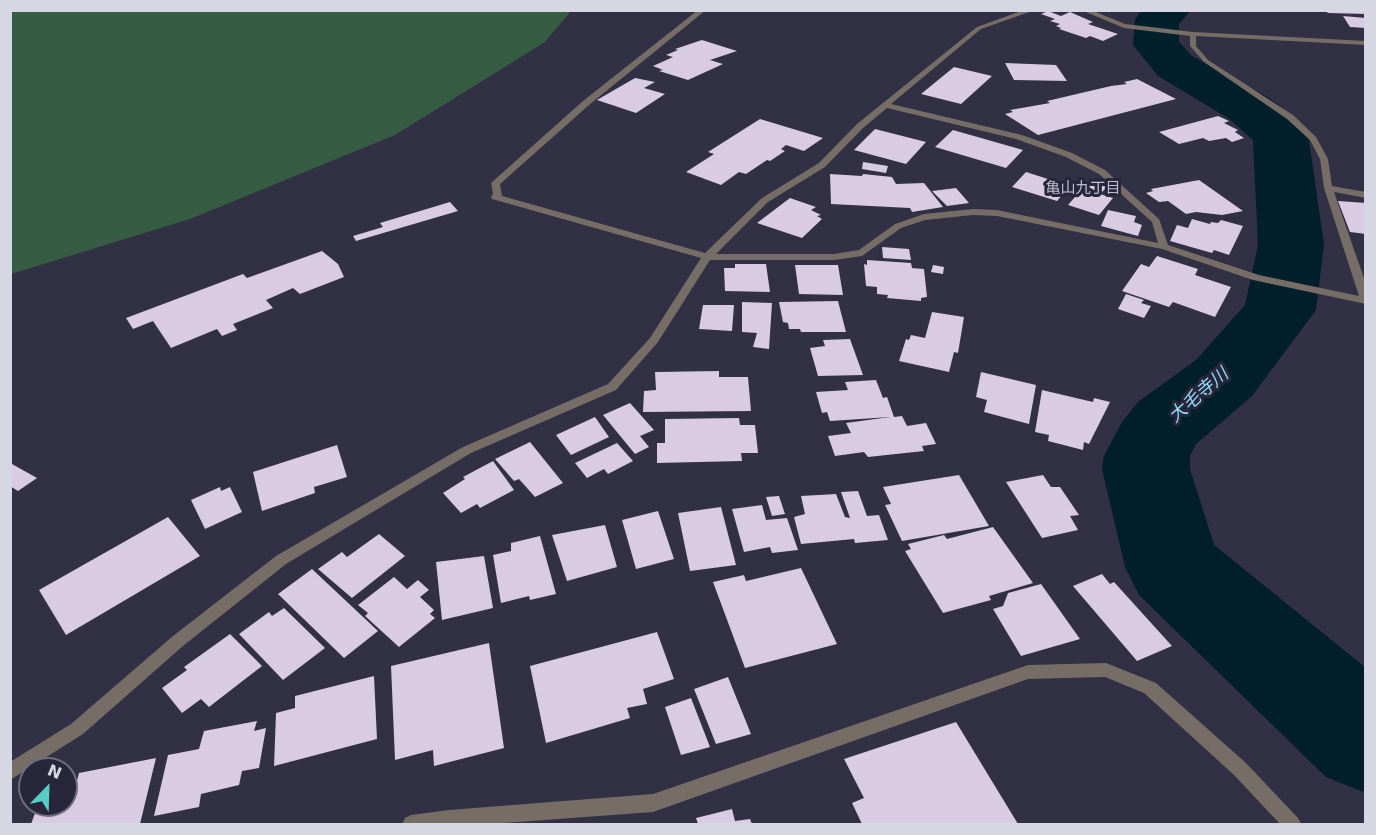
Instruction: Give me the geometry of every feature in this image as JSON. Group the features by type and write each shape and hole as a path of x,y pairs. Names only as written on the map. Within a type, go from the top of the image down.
{"street":[{"path":"703,10 586,104 495,183 498,195 495,198 707,257 834,257 862,252 898,226 924,217 974,212 997,213 1164,248 1257,278 1365,301"},
{"path":"10,772 77,729 178,641 281,560 467,450 612,387 654,340 707,257 765,200 822,165 860,126 979,28 1032,10"},
{"path":"1084,10 1106,21 1188,34 1365,43"},
{"path":"1188,34 1193,46 1206,61 1290,117 1313,139 1324,159 1328,188 1365,301"},
{"path":"886,105 1019,137 1070,155 1102,172 1156,221 1164,248"},
{"path":"1328,188 1365,195"},
{"path":"411,825 449,819 653,803 1028,672 1106,670 1150,688 1240,769 1292,825"}],"green space":[{"path":"11,10 571,11 545,42 395,135 190,219 11,274"}],"building":[{"path":"1325,10 1362,10 1365,14 1328,13"},
{"path":"1048,11 1061,16 1070,12 1093,22 1088,24 1118,34 1103,41 1090,36 1086,38 1059,29 1061,28 1056,26 1060,24 1050,21 1055,19 1041,14"},
{"path":"1343,16 1366,18 1366,28 1350,27"},
{"path":"702,40 737,51 710,60 723,64 688,80 659,71 663,70 653,66 673,57 666,55 678,50 675,49"},
{"path":"1005,63 1056,65 1067,81 1014,80"},
{"path":"954,67 992,76 961,104 921,94"},
{"path":"635,78 655,82 644,88 665,94 636,113 597,100"},
{"path":"1137,79 1176,99 1038,135 1005,114 1013,112 1010,110 1050,103 1047,101 1127,84 1124,82"},
{"path":"1218,116 1229,121 1224,123 1238,130 1235,132 1244,138 1232,142 1226,138 1209,141 1203,138 1179,144 1159,132"},
{"path":"760,119 823,138 804,151 786,145 781,149 785,151 770,161 767,160 746,174 739,172 721,185 686,172 714,154 708,152"},
{"path":"875,129 926,142 906,164 854,150"},
{"path":"953,130 1023,150 1006,168 935,147"},
{"path":"863,162 888,166 886,173 862,169"},
{"path":"1026,172 1070,186 1057,201 1012,187"},
{"path":"830,174 892,177 896,184 924,183 943,207 912,212 910,208 831,204"},
{"path":"1199,180 1243,211 1222,215 1196,212 1186,214 1168,201 1159,202 1146,193 1153,191 1151,189"},
{"path":"1089,181 1107,187 1100,194 1113,198 1099,215 1068,205"},
{"path":"956,188 969,203 947,206 932,191"},
{"path":"790,198 816,207 811,210 821,215 817,216 822,219 802,238 757,223"},
{"path":"1338,201 1366,203 1366,234 1350,232"},
{"path":"450,202 458,211 356,241 353,236 383,227 380,223"},
{"path":"1108,210 1136,216 1134,222 1142,225 1138,236 1101,226"},
{"path":"1192,219 1210,224 1221,220 1243,226 1229,255 1214,250 1212,253 1170,241 1177,225 1188,228"},
{"path":"882,247 909,249 911,260 883,258"},
{"path":"322,251 338,264 344,277 300,294 293,288 266,300 273,308 233,324 237,330 222,336 217,329 171,348 153,321 133,329 126,318 243,274 247,278"},
{"path":"1157,256 1198,269 1195,275 1231,287 1215,317 1173,302 1169,307 1122,291 1141,264 1149,267"},
{"path":"867,260 911,263 912,268 924,269 927,297 921,298 921,301 887,298 888,295 877,294 877,287 866,286 864,264 867,265"},
{"path":"735,264 766,264 770,292 725,291 724,268 735,268"},
{"path":"795,265 838,265 843,295 799,294"},
{"path":"933,265 944,267 943,274 931,272"},
{"path":"1126,294 1144,300 1141,303 1151,306 1144,318 1118,309"},
{"path":"838,301 846,332 801,332 800,329 789,329 788,323 783,322 779,302"},
{"path":"742,302 772,303 769,349 753,347 757,333 742,332"},
{"path":"703,305 734,305 732,331 699,329"},
{"path":"932,312 964,317 958,353 954,352 949,372 899,361 906,339 909,340 911,335 925,338"},
{"path":"850,339 863,375 818,376 810,348 825,346 823,340"},
{"path":"719,371 719,377 748,377 751,411 643,412 644,391 656,390 655,372"},
{"path":"981,372 1036,385 1029,424 984,412 987,400 976,397"},
{"path":"876,380 883,398 887,397 894,417 902,416 907,426 926,423 936,444 922,446 924,451 868,457 864,452 835,456 828,436 851,433 846,423 890,417 830,421 827,412 822,413 816,392 848,390 845,382"},
{"path":"1042,390 1093,402 1094,398 1110,402 1089,444 1084,442 1083,450 1048,441 1049,435 1035,432"},
{"path":"630,403 654,430 640,436 649,447 635,454 603,415"},
{"path":"595,417 609,437 571,455 556,435"},
{"path":"739,418 740,425 755,425 758,453 741,453 742,461 657,463 657,443 665,443 665,419"},
{"path":"530,442 563,483 535,497 519,479 514,481 495,459"},
{"path":"617,443 633,461 608,474 604,469 587,478 575,463"},
{"path":"337,445 347,477 314,487 315,493 262,511 253,472"},
{"path":"493,461 514,490 480,508 477,504 461,513 443,493 465,479 463,477"},
{"path":"12,464 37,478 18,491 10,486"},
{"path":"959,475 989,526 902,541 885,505 891,504 883,487"},
{"path":"1043,475 1051,487 1060,487 1079,515 1070,516 1078,530 1042,538 1006,482"},
{"path":"220,487 221,491 230,487 242,512 205,529 191,500"},
{"path":"858,491 867,516 879,515 888,540 855,543 854,539 801,544 794,517 805,514 801,496 836,494 845,517 850,518 841,492"},
{"path":"779,496 785,514 772,516 766,497"},
{"path":"762,505 766,520 787,518 798,550 772,553 770,547 744,552 732,509"},
{"path":"721,507 736,565 690,571 678,513"},
{"path":"658,511 674,559 636,569 622,520"},
{"path":"168,517 200,556 66,635 39,590"},
{"path":"605,525 617,567 567,581 552,535"},
{"path":"993,527 1033,583 989,596 991,600 943,613 905,551 911,549 908,544 944,535 947,539"},
{"path":"379,534 405,556 352,598 318,569 342,552 347,557"},
{"path":"540,536 556,594 530,600 529,596 501,603 493,555 511,551 511,543"},
{"path":"484,556 493,608 442,620 436,562"},
{"path":"801,568 837,644 745,668 713,582 744,575 746,581"},
{"path":"312,569 378,631 344,658 278,594"},
{"path":"1102,574 1110,584 1114,582 1172,646 1137,661 1073,586"},
{"path":"394,577 407,589 418,580 429,590 420,597 434,610 430,614 435,618 399,647 365,616 368,613 358,605"},
{"path":"1041,584 1080,639 1021,656 993,609 1003,606 1008,593"},
{"path":"284,608 325,648 283,680 239,634 269,612 272,616"},
{"path":"657,632 674,679 643,689 647,704 627,708 630,718 546,743 530,666"},
{"path":"230,634 262,666 209,707 201,699 182,713 162,688 187,670 184,667"},
{"path":"489,643 504,748 434,766 433,750 395,760 391,666"},
{"path":"374,676 377,739 274,766 276,713 295,708 295,696"},
{"path":"728,677 751,734 716,744 694,689"},
{"path":"691,698 710,747 681,755 665,707"},
{"path":"257,721 254,731 266,728 259,768 242,771 239,785 201,794 199,807 154,816 168,755 199,749 204,731"},
{"path":"956,722 1018,824 862,824 852,803 864,798 844,759"},
{"path":"156,758 140,824 31,824 34,817 78,817 79,773"},
{"path":"732,809 735,821 750,819 752,824 698,824 696,818"}],"waterway":[{"name":"大毛寺川","path":"1170,10 1157,20 1156,45 1175,66 1247,107 1268,123 1281,140 1291,245 1280,310 1224,378 1167,423 1152,444 1147,456 1146,469 1173,567 1366,739"}],"district":[{"name":"亀山九丁目","path":"1083,189"}]}
